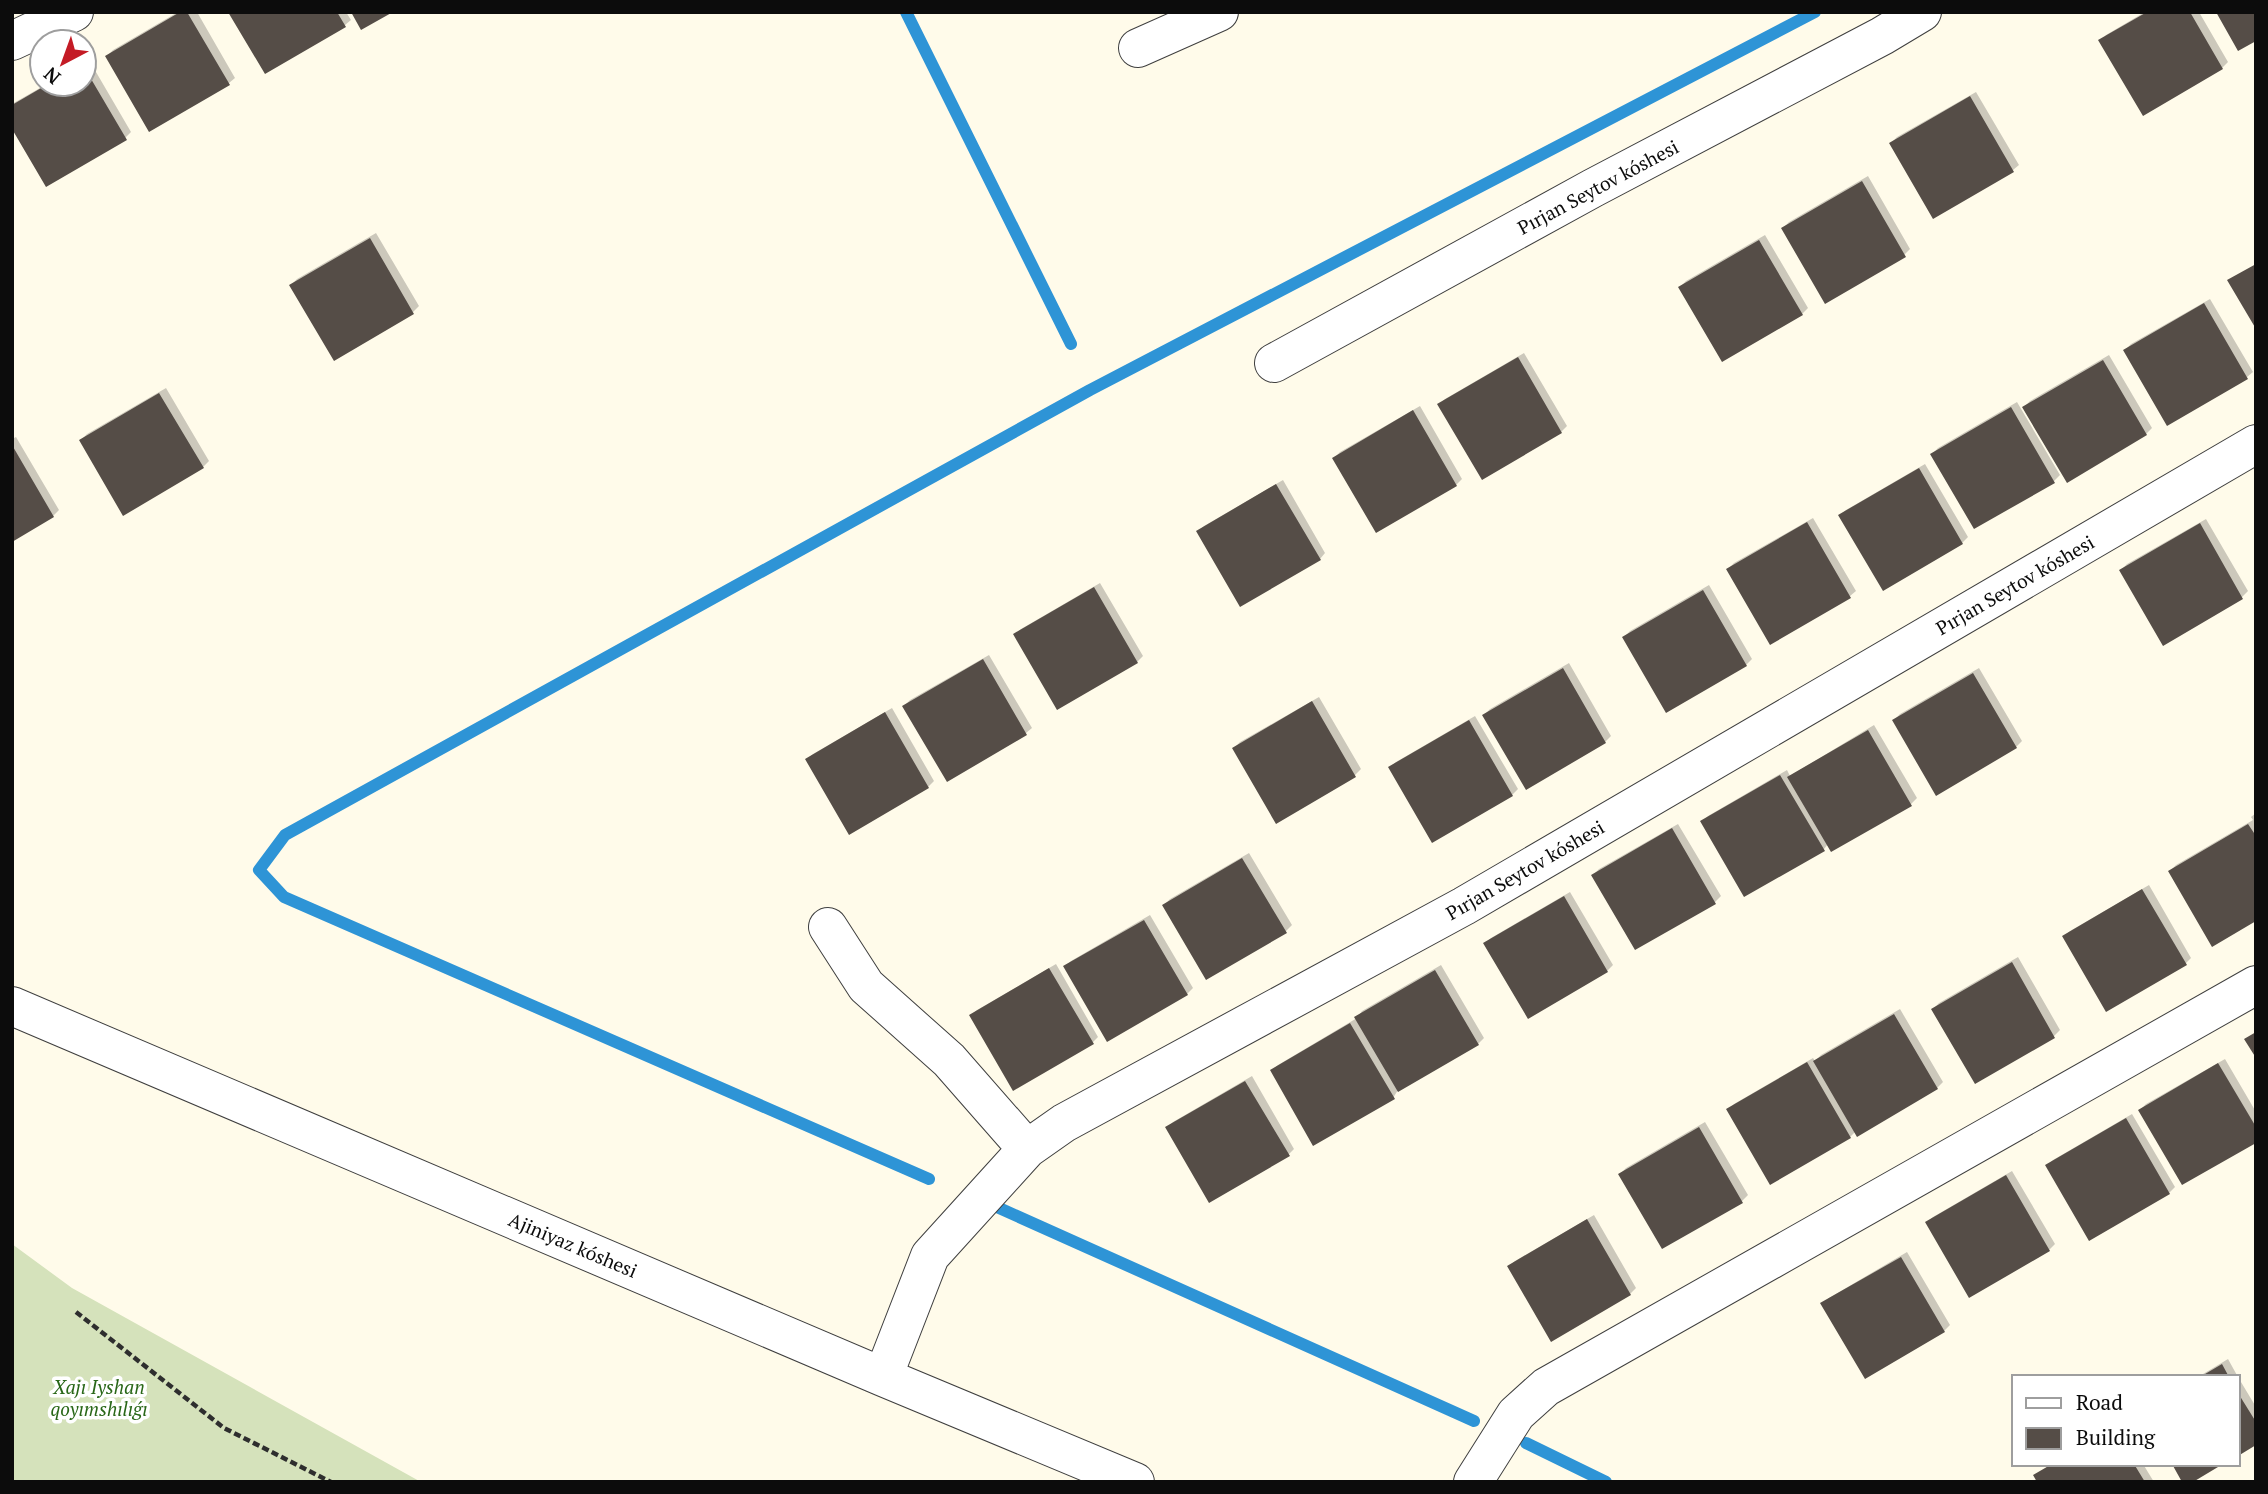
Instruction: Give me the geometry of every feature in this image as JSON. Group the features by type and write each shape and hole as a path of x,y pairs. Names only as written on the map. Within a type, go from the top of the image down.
{"street":[{"path":"12,41 74,12"},
{"path":"1138,48 1219,12"},
{"name":"Pırjan Seytov kóshesi","path":"1274,363 1922,12"},
{"name":"Pırjan Seytov kóshesi","path":"883,1377 930,1256 1027,1149 1064,1123 1464,906 2256,444"},
{"path":"828,927 866,986 949,1060 1027,1149"},
{"path":"1473,1482 1516,1413 1546,1387 2256,985"},
{"name":"Ajiniyaz kóshesi","path":"12,1006 1135,1482"}],"path":[{"path":"76,1312 224,1429 331,1482"}],"green space":[{"name":"Xajı Iyshan qoyımshılıǵı","path":"12,1244 72,1288 421,1482 12,1482"}],"building":[{"path":"180,12 187,12 230,85 149,132 105,56"},
{"path":"228,12 337,12 346,27 265,74"},
{"path":"351,12 393,12 361,30"},
{"path":"2147,12 2190,12 2223,69 2143,116 2098,40"},
{"path":"2216,12 2256,12 2256,41 2238,51"},
{"path":"98,91 127,140 46,187 12,129 12,105 28,96 28,98 98,98"},
{"path":"1970,96 2014,172 1933,219 1889,143"},
{"path":"1862,181 1906,257 1825,304 1781,228"},
{"path":"370,238 414,314 334,361 289,285"},
{"path":"1759,240 1803,315 1722,362 1678,287"},
{"path":"2256,264 2256,329 2227,280"},
{"path":"2204,303 2248,379 2167,426 2123,350"},
{"path":"1518,357 1562,433 1482,480 1437,404"},
{"path":"2103,360 2147,435 2067,483 2022,407"},
{"path":"159,393 204,468 123,516 79,440"},
{"path":"2011,407 2055,483 1974,529 1930,454"},
{"path":"1413,410 1457,486 1376,533 1332,458"},
{"path":"12,445 54,517 12,542"},
{"path":"1919,468 1963,544 1883,591 1838,515"},
{"path":"1276,484 1321,560 1240,607 1196,531"},
{"path":"1807,522 1851,598 1770,645 1726,569"},
{"path":"2200,523 2243,599 2163,646 2119,570"},
{"path":"1094,587 1138,663 1057,710 1013,634"},
{"path":"1703,590 1747,666 1666,713 1622,637"},
{"path":"983,659 1027,735 947,782 902,706"},
{"path":"1563,668 1606,743 1526,790 1482,715"},
{"path":"1973,673 2017,748 1936,796 1892,720"},
{"path":"1312,701 1356,777 1276,824 1232,748"},
{"path":"885,712 929,788 849,835 805,759"},
{"path":"1469,720 1513,796 1432,843 1388,767"},
{"path":"1868,730 1912,806 1831,852 1787,777"},
{"path":"1780,775 1825,851 1744,897 1700,821"},
{"path":"2248,824 2256,836 2256,921 2212,947 2168,871"},
{"path":"1672,828 1716,904 1635,950 1591,875"},
{"path":"1242,858 1287,933 1206,980 1162,905"},
{"path":"2142,889 2187,965 2106,1012 2062,936"},
{"path":"1564,896 1608,972 1528,1019 1483,943"},
{"path":"1144,920 1188,995 1107,1042 1063,966"},
{"path":"2012,962 2055,1038 1975,1084 1931,1009"},
{"path":"1049,968 1094,1044 1013,1091 969,1015"},
{"path":"1435,970 1479,1045 1398,1092 1354,1017"},
{"path":"1894,1014 1938,1089 1857,1137 1813,1061"},
{"path":"1350,1023 1395,1099 1313,1146 1270,1070"},
{"path":"2256,1032 2256,1058 2244,1039"},
{"path":"1807,1062 1851,1138 1770,1185 1726,1109"},
{"path":"2218,1063 2256,1127 2256,1143 2182,1185 2138,1110"},
{"path":"1245,1081 1290,1156 1209,1203 1165,1127"},
{"path":"2126,1118 2170,1194 2089,1241 2045,1165"},
{"path":"1699,1127 1743,1203 1662,1249 1618,1174"},
{"path":"2006,1175 2050,1251 1969,1298 1925,1222"},
{"path":"1587,1219 1631,1295 1551,1342 1507,1266"},
{"path":"1901,1257 1945,1332 1865,1379 1820,1303"},
{"path":"2222,1364 2228,1375 2203,1375"},
{"path":"2240,1396 2256,1422 2256,1445 2240,1455"},
{"path":"2049,1466 2135,1466 2145,1482 2037,1482 2033,1475"},
{"path":"2173,1466 2220,1466 2193,1482 2182,1482"}],"waterway":[{"path":"906,12 1071,344"},
{"path":"929,1179 284,897 259,870 285,835 1090,390 1815,12"},
{"path":"988,1203 1474,1421"},
{"path":"1526,1443 1606,1482"}]}
